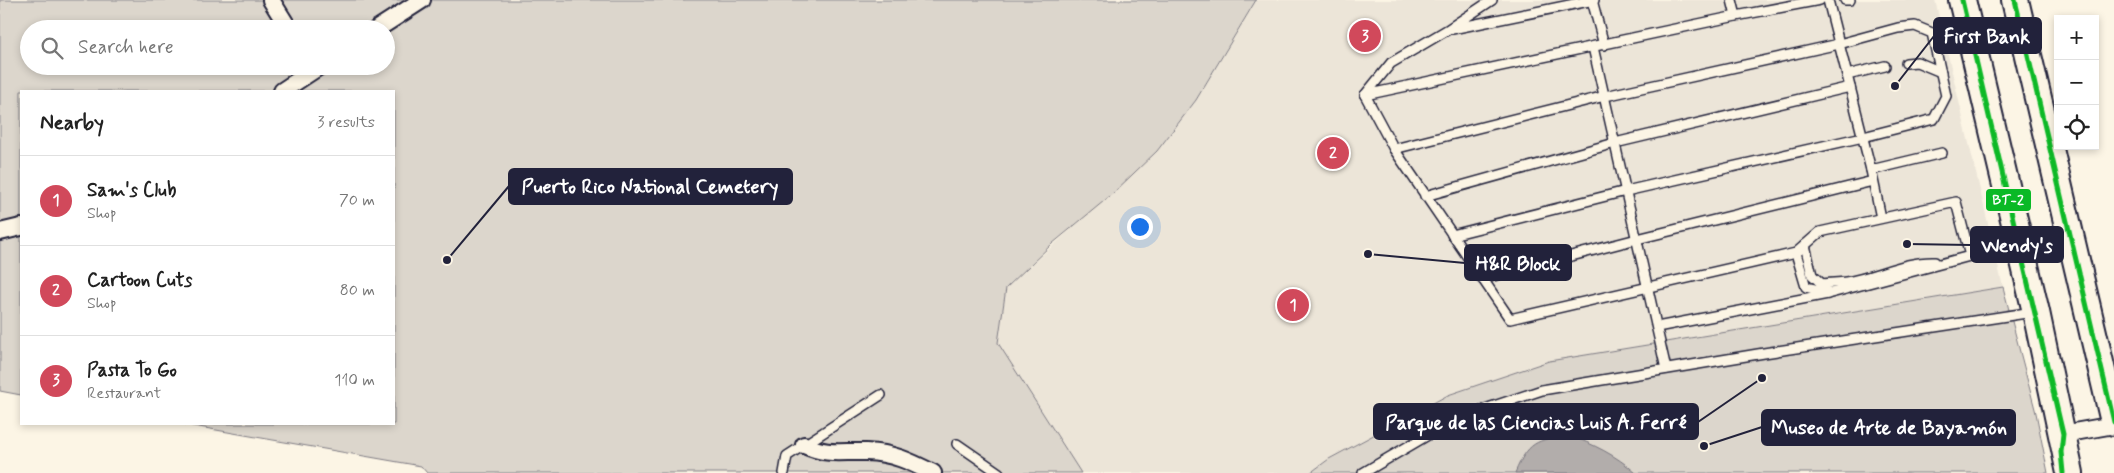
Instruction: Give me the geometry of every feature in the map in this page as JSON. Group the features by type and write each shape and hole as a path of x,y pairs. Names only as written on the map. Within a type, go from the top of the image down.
{"main road":[{"path":"1962,0 2036,312 2070,473"},
{"path":"2015,0 2114,423"}],"street":[{"path":"271,0 283,20"},
{"path":"392,20 422,0"},
{"path":"283,90 306,75"},
{"path":"0,232 20,227"},
{"path":"2063,434 2114,423"},
{"path":"804,445 820,452 866,452 903,457 933,473"}],"lane":[{"path":"1365,95 1391,63 1447,30 1492,0"},
{"path":"1447,30 1593,0 1604,45"},
{"path":"1732,0 1736,16"},
{"path":"1365,95 1736,16 1820,0"},
{"path":"1828,0 1871,170 1881,218"},
{"path":"1845,0 1850,0"},
{"path":"1394,149 1604,96 1839,44 1898,28 1915,26 1932,33 1946,96 1934,119 1626,191 1452,235"},
{"path":"1594,47 1666,369"},
{"path":"1906,63 1917,62 1941,72"},
{"path":"1847,75 1885,66"},
{"path":"1426,196 1615,143 1850,87"},
{"path":"1365,95 1394,149 1510,320 1796,252 1820,232 1956,202 1970,256 1832,294 1657,326"},
{"path":"1871,170 1942,153"},
{"path":"1482,279 1873,181"},
{"path":"1805,245 1812,275 1822,284 1847,282 1894,268 1923,262 1945,263"},
{"path":"1796,252 1806,287 1832,294"},
{"path":"1363,473 1455,419 1542,390 2036,312"},
{"path":"784,473 787,456 882,395"},
{"path":"2063,434 2061,452 2063,473"},
{"path":"957,444 999,473"}],"shaded area":[{"path":"0,0 1256,0 1196,100 1157,151 1110,196 1052,244 1006,288 998,343 1081,473 427,473 421,466 188,425 395,425 395,90 20,90 20,395 0,391"},
{"path":"1256,0 1935,0 2003,287 1549,361 1448,395 1329,459 1310,473 1081,473 998,343 1006,288 1157,151 1196,100"},
{"path":"2003,287 2036,413 2048,473 1310,473 1329,459 1448,395 1549,361"},
{"path":"1568,435 1604,451 1636,473 1515,473 1524,455 1534,444"}],"transit line":[{"name":"BT-2","path":"1962,0 2063,434 2061,452 2063,473"},
{"name":"BT-2","path":"2015,0 2114,422"}],"place":[{"name":"Pasta To Go","path":"1365,36"},
{"name":"First Bank","path":"1895,86"},
{"name":"Cartoon Cuts","path":"1333,153"},
{"name":"Wendy's","path":"1907,244"},
{"name":"H&R Block","path":"1368,254"},
{"name":"Puerto Rico National Cemetery","path":"447,260"},
{"name":"Sam's Club","path":"1293,305"},
{"name":"Parque de las Ciencias Luis A. Ferré","path":"1762,378"},
{"name":"Museo de Arte de Bayamón","path":"1704,446"}]}
